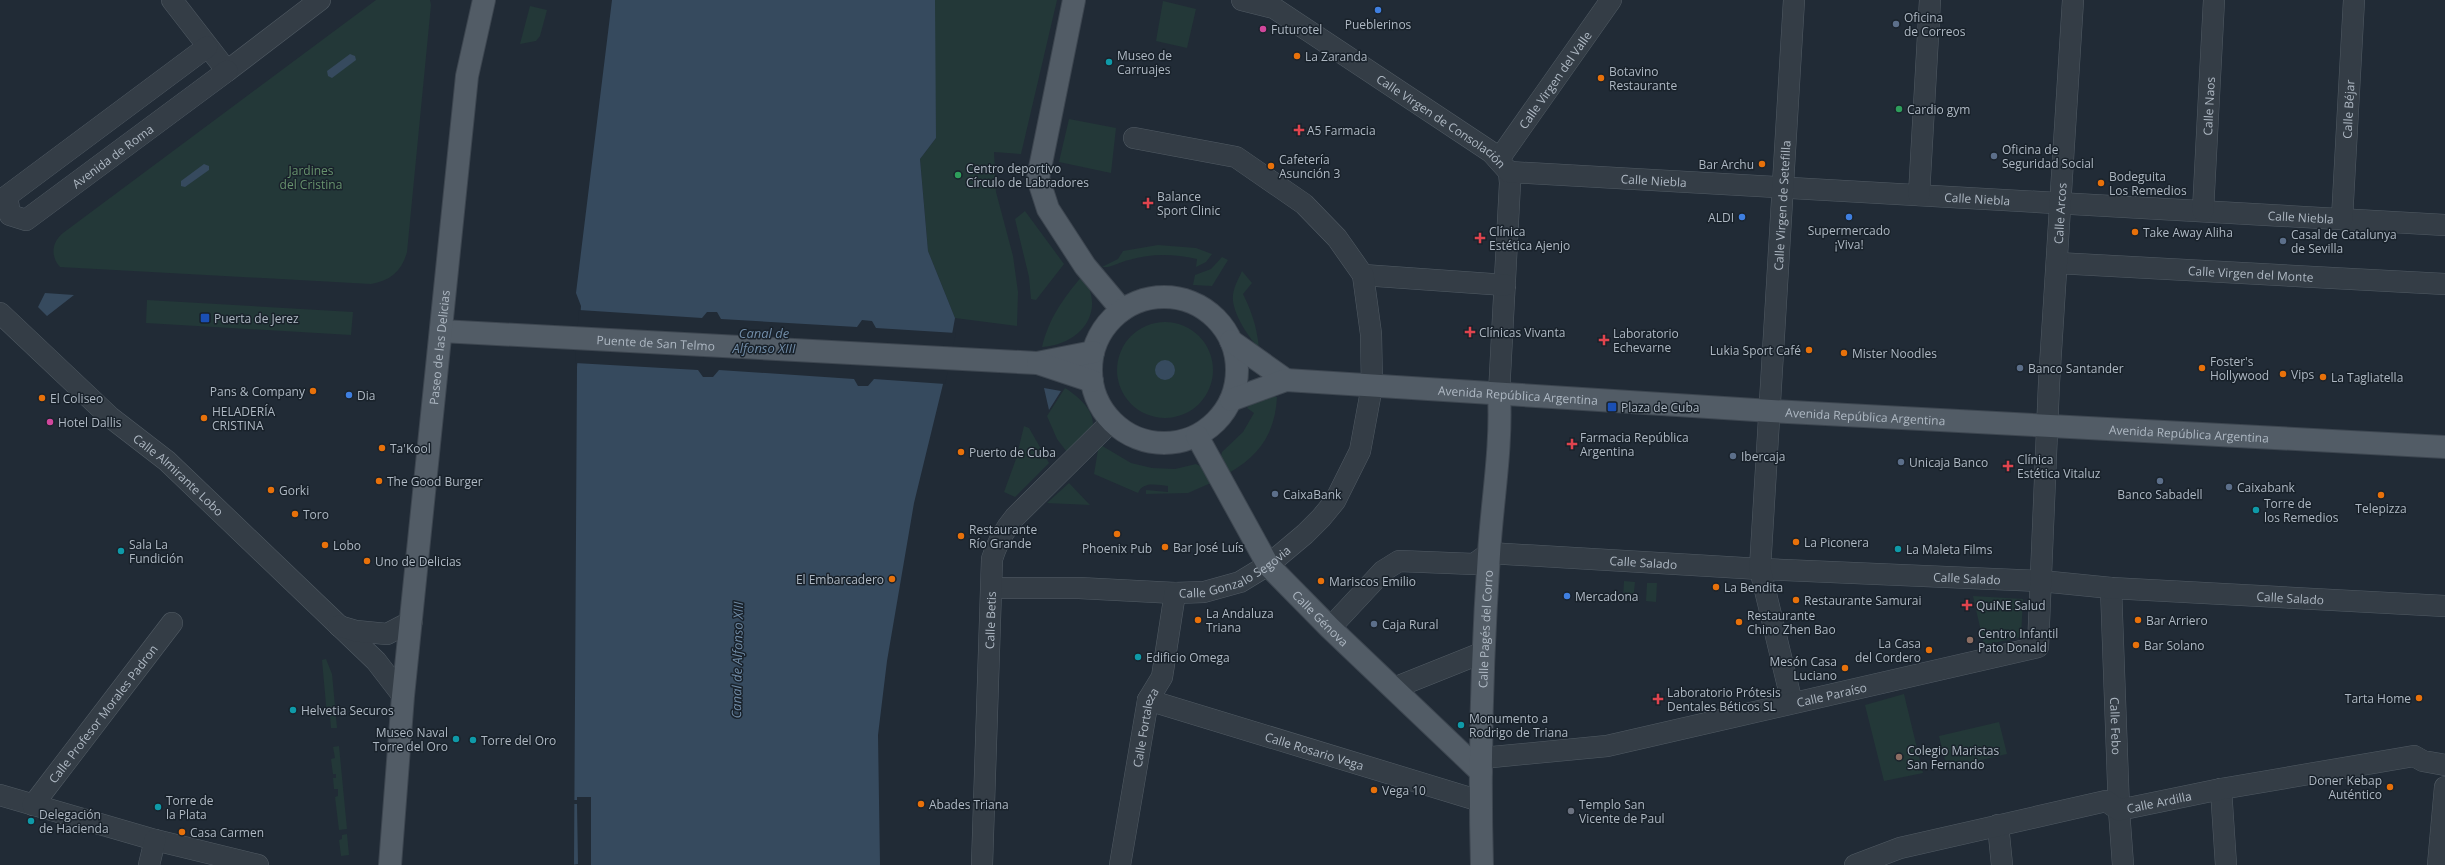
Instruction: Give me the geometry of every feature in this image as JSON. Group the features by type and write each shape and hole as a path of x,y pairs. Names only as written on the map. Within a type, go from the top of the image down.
{"main road":[{"name":"Paseo de las Delicias","path":"390,865 403,696 412,621 467,76 484,0"},
{"path":"1074,0 1038,178 1048,209 1085,266 1122,310"},
{"path":"1155,297 1173,297 1190,302 1206,310 1221,323 1231,340 1237,360 1237,374 1231,400 1223,414 1211,427 1196,436 1167,443 1152,442 1137,438 1112,421 1096,396 1092,381 1093,352 1100,336 1109,321 1122,310 1138,302 1155,297"},
{"name":"Puente de San Telmo","path":"441,331 1028,363 1092,381"},
{"path":"1231,340 1286,380"},
{"name":"Puente de San Telmo","path":"1028,363 1093,352"},
{"path":"1231,400 1286,380"},
{"name":"Avenida República Argentina","path":"1286,380 1771,411 2445,447"},
{"name":"Calle Pagés del Corro","path":"1482,865 1480,800 1484,652 1489,553 1500,419 1499,394"},
{"name":"Calle Génova","path":"1196,436 1268,565 1330,628 1394,688 1482,765"}],"street":[{"path":"172,0 227,71"},
{"name":"Avenida de Roma","path":"207,47 3,201 10,215 26,220 320,0"},
{"name":"Calle Virgen del Valle","path":"1504,166 1611,0"},
{"name":"Calle Virgen de Setefilla","path":"1792,703 1760,569 1771,411 1794,0"},
{"path":"1919,195 1930,0"},
{"name":"Calle Arcos","path":"2038,647 2047,426 2073,0"},
{"name":"Calle Naos","path":"2203,211 2214,0"},
{"name":"Calle Béjar","path":"2342,219 2354,0"},
{"name":"Calle Virgen de Consolación","path":"1252,1 1274,8 1491,152 1504,166 1510,183 1499,394"},
{"path":"1134,138 1236,157 1304,204 1337,238 1363,275 1505,284"},
{"name":"Calle Niebla","path":"1504,166 1784,188 2445,225"},
{"name":"Calle Virgen del Monte","path":"2057,263 2445,284"},
{"name":"Calle Gonzalo Segovia","path":"992,588 1078,588 1175,593 1204,592 1240,582 1268,565 1305,534 1335,501 1360,451 1372,386 1371,334 1363,275"},
{"name":"Calle Almirante Lobo","path":"0,313 110,417 130,431 148,448 167,461 376,661 403,696"},
{"name":"Calle Betis","path":"982,865 992,559 996,547 1008,526 1112,421"},
{"path":"1330,628 1383,571 1399,561 1474,564 1489,553"},
{"name":"Calle Salado","path":"1489,553 1760,569 2041,581 2111,588 2445,606"},
{"name":"Calle Febo","path":"2111,588 2119,810 2123,865"},
{"name":"Calle Fortaleza","path":"1120,865 1148,700 1162,677 1175,593"},
{"name":"Calle Almirante Lobo","path":"337,625 356,631 387,634 412,621"},
{"name":"Calle Profesor Morales Padron","path":"33,805 172,622"},
{"name":"Calle Paraíso","path":"1482,765 1607,746 2038,647"},
{"path":"1394,688 1484,652"},
{"name":"Calle Rosario Vega","path":"1148,700 1480,800"},
{"name":"Calle Ardilla","path":"1856,865 1888,860 1900,848 2106,801 2119,810 2221,789 2414,756 2423,760 2445,765"},
{"path":"2438,865 2445,787"},
{"path":"2221,789 2226,865"},
{"path":"0,795 155,840 258,865"},
{"path":"1998,825 2002,865"},
{"path":"148,865 155,840"}],"green space":[{"name":"Jardines del Cristina","path":"376,0 430,0 431,5 407,252 402,265 394,274 378,283 371,284 60,267 55,258 54,249 56,241 63,233"},
{"name":"Centro deportivo Círculo de Labradores","path":"933,0 1057,0 1021,154 994,152 996,192 1013,256 1018,292 1017,326 955,318 928,251 920,159 936,138"},
{"path":"1163,1 1196,9 1187,48 1156,41"},
{"path":"530,6 547,10 540,36 536,41 520,44"},
{"path":"1069,119 1116,128 1111,173 1059,162"},
{"path":"1025,211 1064,264 1036,300 1031,299 1029,277 1015,219"},
{"path":"1158,245 1196,248 1212,254 1206,262 1196,267 1197,259 1180,256 1155,255 1125,261 1109,267 1102,267 1118,259 1123,251"},
{"path":"1222,257 1228,260 1212,286 1193,285 1195,275 1211,269"},
{"path":"1242,271 1252,283 1243,294 1254,320 1259,348 1237,316 1233,301 1234,288"},
{"path":"1082,276 1089,289 1092,302 1091,313 1086,324 1078,333 1068,340 1056,345 1042,347 1049,327 1058,309"},
{"path":"147,300 353,312 351,335 146,323"},
{"path":"1165,322 1183,326 1192,330 1199,336 1205,343 1209,352 1213,370 1209,388 1205,397 1199,404 1192,410 1183,414 1165,418 1147,414 1138,410 1131,404 1125,397 1121,388 1117,370 1121,352 1125,343 1131,336 1138,330 1147,326"},
{"path":"1065,388 1082,401 1093,420 1093,426 1090,433 1070,456 1057,439 1047,416"},
{"path":"1266,396 1277,397 1276,410 1269,432 1257,451 1249,459 1229,473 1220,459 1222,452 1243,432 1254,413 1247,408 1252,403"},
{"path":"1024,426 1029,428 1049,463 1015,497 1004,492 1016,459"},
{"path":"1099,444 1131,463 1152,468 1175,469 1196,464 1202,467 1213,482 1188,493 1146,494 1146,490 1168,492 1168,486 1147,485 1140,489 1138,493 1094,474"},
{"path":"1069,483 1090,505 1047,503"},
{"path":"1624,581 1635,582 1633,601 1623,600"},
{"path":"1647,583 1657,583 1656,602 1646,601"},
{"path":"1973,596 2023,599 2021,637 1984,645"},
{"path":"326,659 332,674 337,728 331,728 330,716 327,716 322,660"},
{"path":"1904,694 1923,773 1884,781 1865,705"},
{"path":"1999,722 2007,754 1947,768 1939,736"},
{"path":"339,746 347,829 339,830 335,797 338,796 338,789 334,789 333,778 336,778 336,774 333,774 331,759 335,758 333,747"},
{"path":"347,834 349,855 341,856 339,840 342,839 342,835"}],"water":[{"name":"Canal de Alfonso XIII","path":"612,0 935,0 936,138 920,159 928,251 955,318 943,384 914,503 887,661 878,735 880,865 574,865 577,367 581,306 576,293"},
{"path":"350,54 355,56 356,60 332,78 328,76 327,71"},
{"path":"204,164 209,166 209,170 185,187 181,186 181,181"},
{"path":"45,293 74,295 47,316 38,307"},
{"path":"1165,360 1172,363 1175,370 1172,377 1165,380 1158,377 1155,370 1158,363"},
{"path":"1044,388 1061,391 1049,410"}],"pier":[{"path":"579,310 702,318 707,312 717,312 721,319 857,327 862,320 872,321 876,328 956,333 945,384 874,379 868,386 858,386 854,379 719,370 713,377 703,377 698,370 575,363"},
{"path":"577,797 591,797 591,865 572,865 578,864 577,804 571,804 571,800 577,800"}],"place":[{"name":"Pueblerinos","path":"1378,10"},
{"name":"Oficina de Correos","path":"1896,24"},
{"name":"Futurotel","path":"1263,29"},
{"name":"La Zaranda","path":"1297,56"},
{"name":"Museo de Carruajes","path":"1109,62"},
{"name":"Botavino Restaurante","path":"1601,78"},
{"name":"Cardio gym","path":"1899,109"},
{"name":"A5 Farmacia","path":"1299,130"},
{"name":"Oficina de Seguridad Social","path":"1994,156"},
{"name":"Bar Archu","path":"1762,164"},
{"name":"Cafetería Asunción 3","path":"1271,166"},
{"name":"Centro deportivo Círculo de Labradores","path":"958,175"},
{"name":"Bodeguita Los Remedios","path":"2101,183"},
{"name":"Balance Sport Clinic","path":"1148,203"},
{"name":"ALDI","path":"1742,217"},
{"name":"Supermercado ¡Viva!","path":"1849,217"},
{"name":"Take Away Aliha","path":"2135,232"},
{"name":"Clínica Estética Ajenjo","path":"1480,238"},
{"name":"Casal de Catalunya de Sevilla","path":"2283,241"},
{"name":"Puerta de Jerez","path":"205,318"},
{"name":"Clínicas Vivanta","path":"1470,332"},
{"name":"Laboratorio Echevarne","path":"1604,340"},
{"name":"Lukia Sport Café","path":"1809,350"},
{"name":"Mister Noodles","path":"1844,353"},
{"name":"Banco Santander","path":"2020,368"},
{"name":"Foster's Hollywood","path":"2202,368"},
{"name":"Vips","path":"2283,374"},
{"name":"La Tagliatella","path":"2323,377"},
{"name":"Pans & Company","path":"313,391"},
{"name":"Dia","path":"349,395"},
{"name":"El Coliseo","path":"42,398"},
{"name":"Plaza de Cuba","path":"1612,407"},
{"name":"HELADERÍA CRISTINA","path":"204,418"},
{"name":"Hotel Dallis","path":"50,422"},
{"name":"Farmacia República Argentina","path":"1572,444"},
{"name":"Ta'Kool","path":"382,448"},
{"name":"Puerto de Cuba","path":"961,452"},
{"name":"Ibercaja","path":"1733,456"},
{"name":"Unicaja Banco","path":"1901,462"},
{"name":"Clínica Estética Vitaluz","path":"2008,466"},
{"name":"The Good Burger","path":"379,481"},
{"name":"Banco Sabadell","path":"2160,481"},
{"name":"Caixabank","path":"2229,487"},
{"name":"Gorki","path":"271,490"},
{"name":"CaixaBank","path":"1275,494"},
{"name":"Telepizza","path":"2381,495"},
{"name":"Torre de los Remedios","path":"2256,510"},
{"name":"Toro","path":"295,514"},
{"name":"Phoenix Pub","path":"1117,534"},
{"name":"Restaurante Río Grande","path":"961,536"},
{"name":"La Piconera","path":"1796,542"},
{"name":"Lobo","path":"325,545"},
{"name":"Bar José Luís","path":"1165,547"},
{"name":"La Maleta Films","path":"1898,549"},
{"name":"Sala La Fundición","path":"121,551"},
{"name":"Uno de Delicias","path":"367,561"},
{"name":"El Embarcadero","path":"892,579"},
{"name":"Mariscos Emilio","path":"1321,581"},
{"name":"La Bendita","path":"1716,587"},
{"name":"Mercadona","path":"1567,596"},
{"name":"Restaurante Samurai","path":"1796,600"},
{"name":"QuiNE Salud","path":"1967,605"},
{"name":"La Andaluza Triana","path":"1198,620"},
{"name":"Bar Arriero","path":"2138,620"},
{"name":"Restaurante Chino Zhen Bao","path":"1739,622"},
{"name":"Caja Rural","path":"1374,624"},
{"name":"Centro Infantil Pato Donald","path":"1970,640"},
{"name":"Bar Solano","path":"2136,645"},
{"name":"La Casa del Cordero","path":"1929,650"},
{"name":"Edificio Omega","path":"1138,657"},
{"name":"Mesón Casa Luciano","path":"1845,668"},
{"name":"Tarta Home","path":"2419,698"},
{"name":"Laboratorio Prótesis Dentales Béticos SL","path":"1658,699"},
{"name":"Helvetia Securos","path":"293,710"},
{"name":"Monumento a Rodrigo de Triana","path":"1461,725"},
{"name":"Museo Naval Torre del Oro","path":"456,739"},
{"name":"Torre del Oro","path":"473,740"},
{"name":"Colegio Maristas San Fernando","path":"1899,757"},
{"name":"Doner Kebap Auténtico","path":"2390,787"},
{"name":"Vega 10","path":"1374,790"},
{"name":"Abades Triana","path":"921,804"},
{"name":"Torre de la Plata","path":"158,807"},
{"name":"Templo San Vicente de Paul","path":"1571,811"},
{"name":"Delegación de Hacienda","path":"31,821"},
{"name":"Casa Carmen","path":"182,832"}]}
